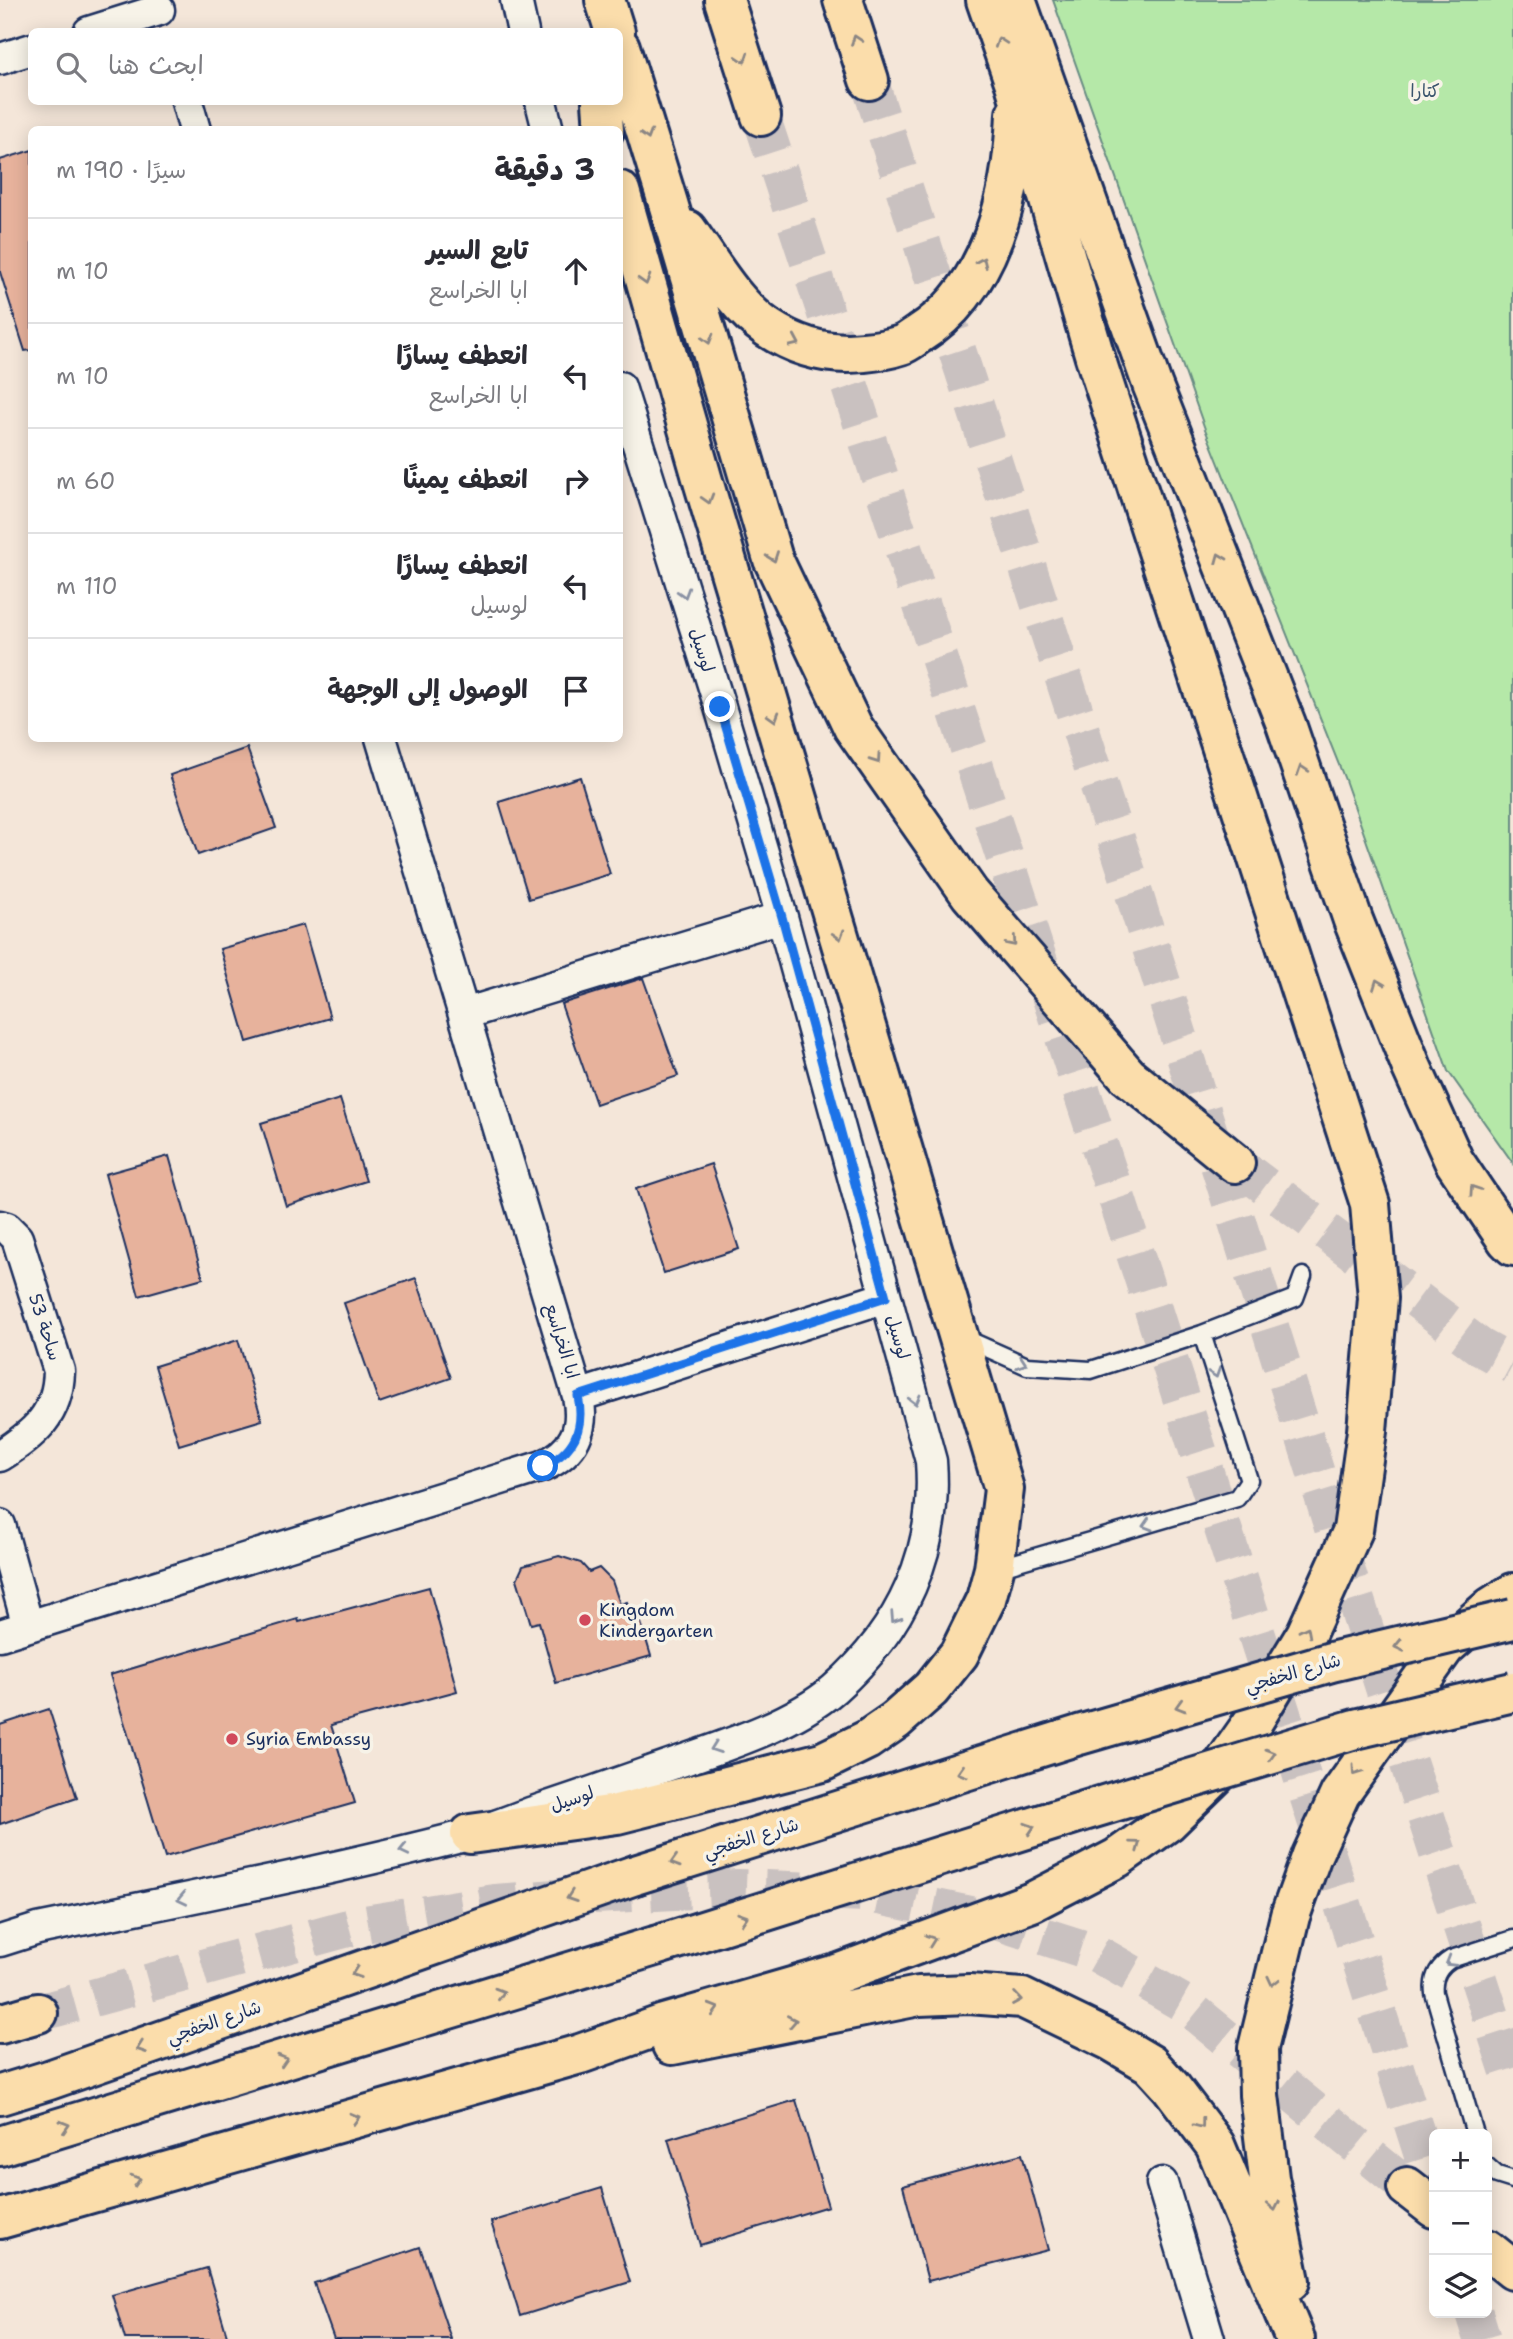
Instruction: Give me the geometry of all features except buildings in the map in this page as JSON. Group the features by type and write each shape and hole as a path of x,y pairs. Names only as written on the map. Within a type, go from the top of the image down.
{"highway":[{"path":"594,0 596,28"},
{"path":"605,0 614,28"},
{"path":"724,0 761,116"},
{"path":"843,0 869,80"},
{"path":"0,2219 580,2054 664,2024 850,1969 1032,1902 1117,1858 1168,1822 1216,1775 1251,1725 1306,1634 1353,1530 1367,1431 1378,1298 1370,1204 1095,357 1015,84 986,0"},
{"path":"1016,0 1152,384 1286,724 1353,920 1412,1068 1454,1161 1513,1246"},
{"path":"623,57 773,559 853,727 970,894 1128,1076 1235,1164"},
{"path":"668,203 733,293 767,327 794,342 825,353 855,353 902,345 933,326 958,302 977,273 1004,203 1014,149 1015,84"},
{"path":"602,105 604,126"},
{"path":"470,1834 617,1814 822,1762 867,1740 897,1720 931,1689 959,1654 986,1599 994,1569 1004,1489 707,494 623,201"},
{"path":"1301,2339 1269,2178 1259,2095 1258,2048 1290,1916 1312,1855 1340,1794 1445,1647 1491,1607 1513,1593"},
{"name":"شارع الخفجي","path":"0,2095 635,1875 1093,1731 1331,1662 1513,1619"},
{"path":"0,2146 1355,1729 1513,1692"},
{"path":"580,2054 669,2046 919,1996 969,1994 1022,1998 1150,2063 1171,2087 1215,2145 1295,2339"},
{"path":"0,2024 38,2013"},
{"path":"1492,2253 1513,2270"}],"street":[{"path":"516,0 522,28"},
{"path":"105,28 160,14"},
{"path":"0,59 28,50"},
{"path":"188,105 194,126"},
{"path":"542,105 547,126"},
{"name":"لوسيل","path":"470,1834 672,1764 791,1718 832,1691 873,1651 901,1611 917,1573 930,1522 933,1487 931,1461 782,917 623,397"},
{"name":"ابا الخراسع","path":"14,1630 543,1466 564,1453 575,1440 582,1415 578,1396 382,742"},
{"path":"464,1014 782,917"},
{"name":"ساحة 53","path":"0,1226 8,1228 17,1238 59,1371 59,1392 48,1416 19,1443 0,1456"},
{"path":"578,1396 886,1297"},
{"path":"0,1525 14,1630"},
{"path":"0,1941 38,1929 294,1876 470,1834"},
{"path":"1162,2183 1209,2339"}],"lane":[{"path":"960,1336 1027,1366 1091,1370 1202,1334 1295,1298 1303,1276"},
{"path":"994,1569 1237,1498 1249,1480 1202,1334"},
{"path":"1474,2129 1433,1982 1442,1965 1451,1959 1513,1939"},
{"path":"1492,2170 1513,2180"}],"green space":[{"name":"كتارا","path":"1053,0 1513,0 1513,1163 1448,1071 1345,780 1205,429"}],"tunnel":[{"path":"869,80 1136,900 1362,1620 1513,2084"},
{"path":"761,116 1143,1278 1429,2174"},
{"path":"1235,1163 1480,1347 1513,1365"},
{"path":"38,2013 359,1925 495,1903 738,1888 865,1893 993,1920 1096,1953 1183,2003 1407,2187"},
{"path":"1476,2318 1482,2339"}],"place":[{"name":"Kingdom Kindergarten","path":"585,1620"},
{"name":"Syria Embassy","path":"232,1739"}],"route":[{"path":"543,1466 553,1462 575,1440 582,1415 578,1396 886,1297 782,917 720,707"}]}
